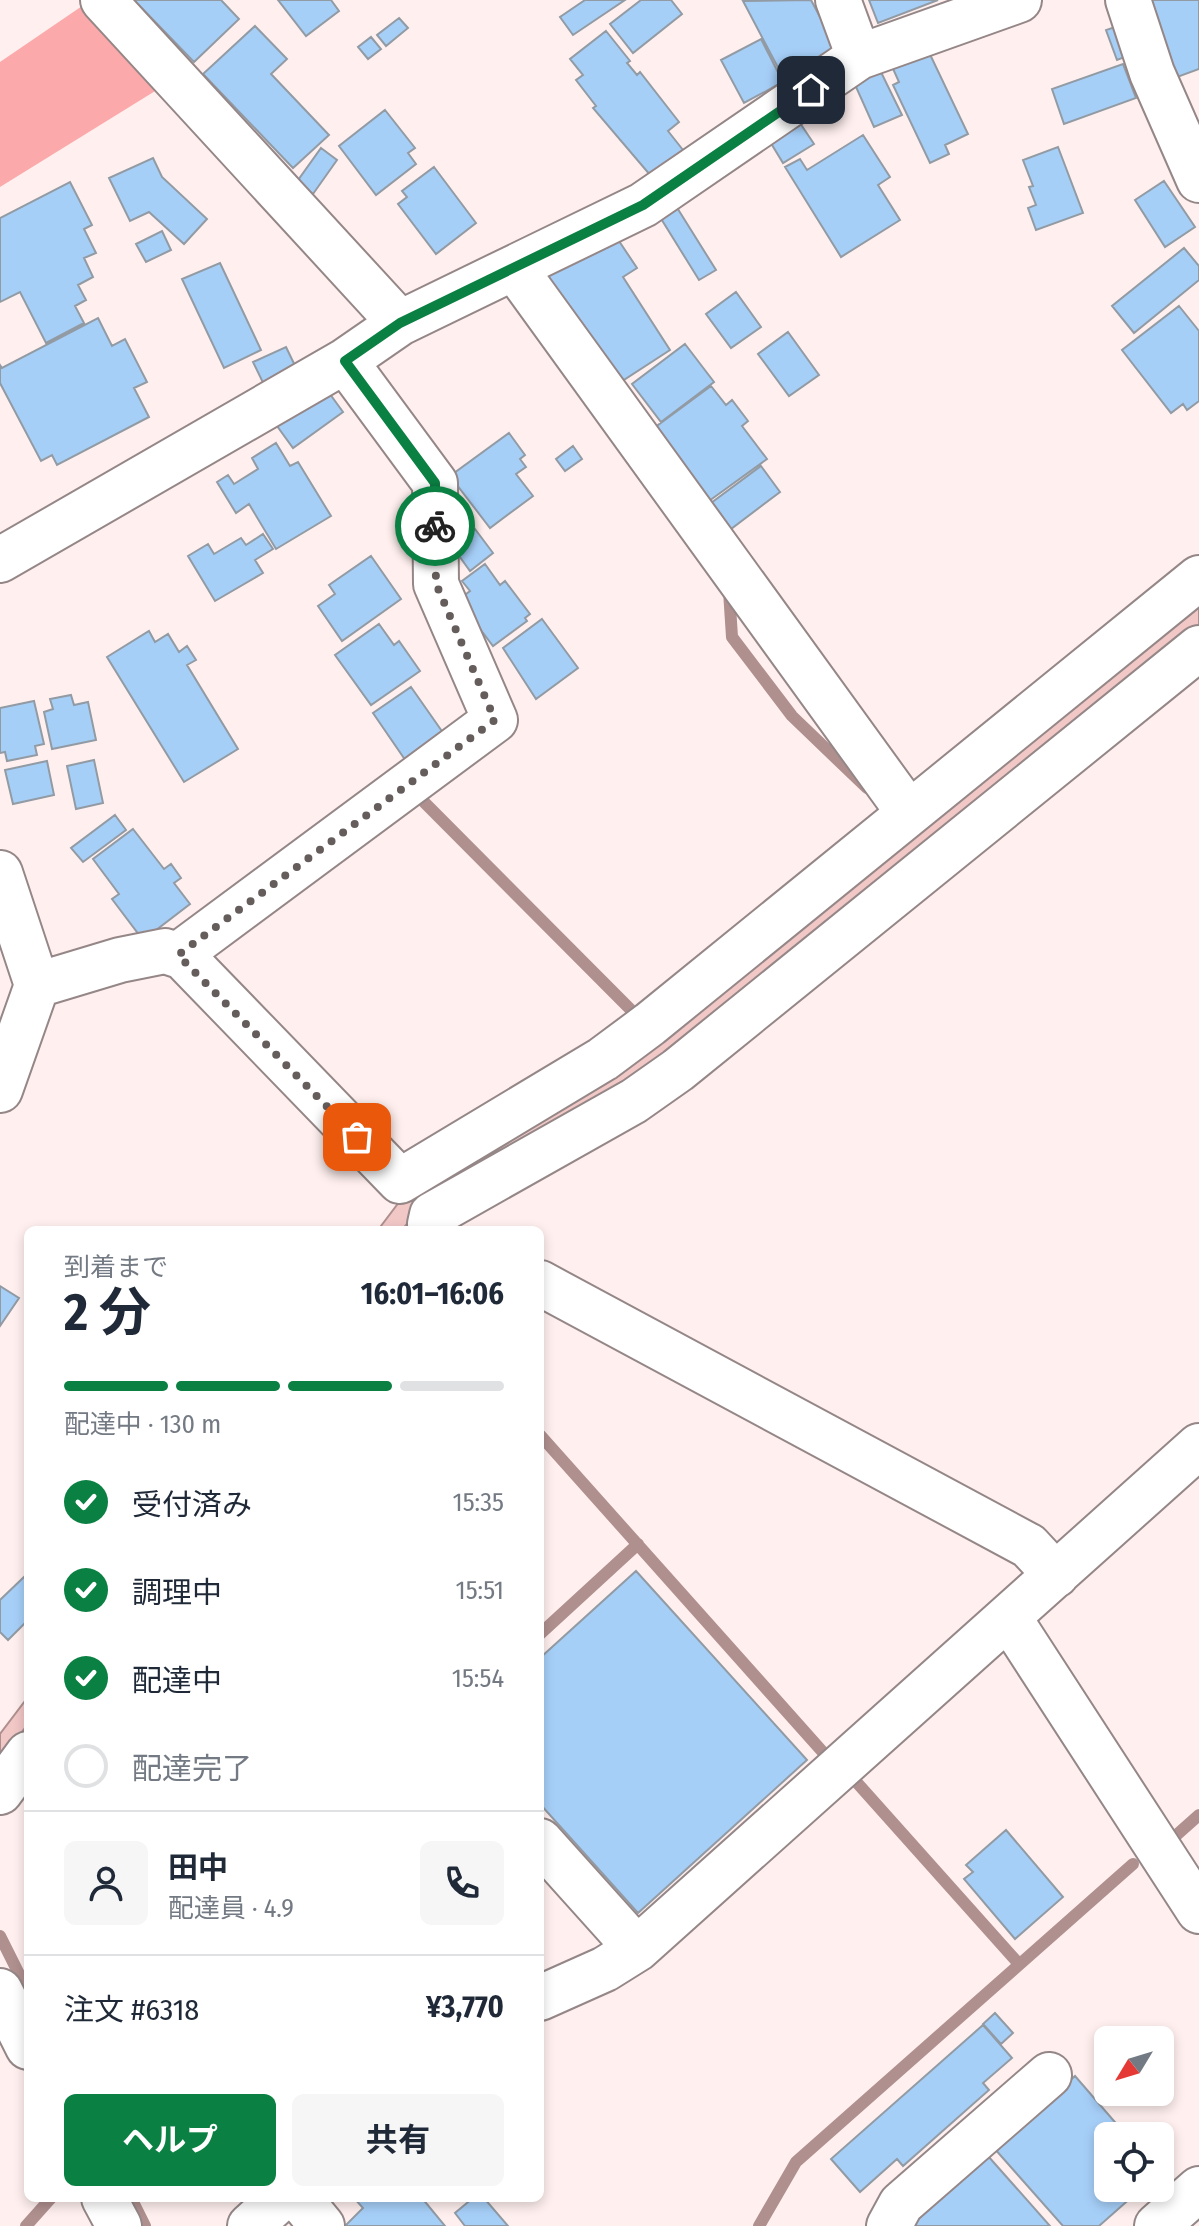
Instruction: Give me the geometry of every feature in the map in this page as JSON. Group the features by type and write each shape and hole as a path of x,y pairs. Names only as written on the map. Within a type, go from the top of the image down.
{"street":[{"path":"103,0 400,323"},
{"path":"838,0 859,57"},
{"path":"0,560 345,361 400,323 643,205 859,57 1019,0"},
{"path":"1128,0 1152,73 1199,180"},
{"path":"515,269 909,813"},
{"path":"178,955 495,720 436,584 435,483 345,361"},
{"path":"423,1211 603,1059 1199,578"},
{"path":"423,1211 634,1101 678,1070 1199,648"},
{"path":"0,873 37,985 0,1090"},
{"path":"37,985 120,960 165,951 178,955 423,1211"},
{"path":"544,1285 1029,1546 1056,1575"},
{"path":"544,1996 605,1969 637,1949 1199,1446"},
{"path":"1009,1618 1199,1911"},
{"path":"0,1792 24,1759"},
{"path":"544,1845 637,1949"},
{"path":"0,1991 24,2039"},
{"path":"889,2226 901,2204 1049,2075"},
{"path":"1157,2226 1199,2189"},
{"path":"106,2202 119,2226"},
{"path":"250,2226 277,2202"},
{"path":"302,2202 322,2226"}],"shaded area":[{"path":"88,2 160,88 0,187 0,62"},
{"path":"1199,592 1199,631 629,1090 413,1216 405,1226 381,1226 412,1185"},
{"path":"24,1702 24,1729 0,1760 0,1734"}],"building":[{"path":"134,0 221,0 239,19 194,62"},
{"path":"278,0 331,0 339,11 306,36"},
{"path":"585,0 625,0 573,35 560,17"},
{"path":"641,0 671,0 682,14 633,53 610,24"},
{"path":"811,0 838,51 784,79 743,1"},
{"path":"869,0 938,0 878,23"},
{"path":"1141,0 1199,0 1199,69 1169,80"},
{"path":"399,18 408,28 386,46 377,35"},
{"path":"1124,24 1135,53 1117,60 1106,30"},
{"path":"255,26 287,59 271,74 329,135 293,168 203,74"},
{"path":"606,31 630,61 627,63 637,75 640,72 679,122 668,131 683,150 651,176 593,108 596,106 576,80 583,75 570,59"},
{"path":"371,37 381,49 368,59 358,47"},
{"path":"761,39 783,82 744,103 721,60"},
{"path":"926,46 968,134 945,145 949,154 930,163 893,85 899,82 890,62"},
{"path":"1123,64 1136,98 1064,124 1052,89"},
{"path":"878,66 902,115 874,127 852,78"},
{"path":"385,110 415,148 408,153 416,164 376,195 339,146"},
{"path":"796,117 814,144 783,163 766,135"},
{"path":"863,135 890,177 878,185 900,220 841,257 785,167 800,159 807,170"},
{"path":"1058,147 1083,213 1036,230 1028,208 1036,205 1029,187 1033,186 1023,160"},
{"path":"321,148 337,160 313,194 296,183"},
{"path":"153,158 162,177 207,219 184,244 149,212 130,221 109,178"},
{"path":"434,167 476,223 436,254 398,204 407,197 402,191"},
{"path":"1164,181 1195,227 1165,247 1135,200"},
{"path":"70,182 92,225 84,229 96,253 84,258 93,277 78,285 86,300 75,306 84,323 46,343 20,292 0,302 0,218"},
{"path":"676,206 716,270 699,280 660,217"},
{"path":"162,231 171,250 146,262 136,244"},
{"path":"613,232 637,268 623,277 670,350 616,385 546,275"},
{"path":"1184,248 1199,266 1199,280 1134,333 1112,306"},
{"path":"220,263 261,350 224,368 182,279"},
{"path":"736,292 761,327 731,348 706,314"},
{"path":"1179,306 1199,331 1199,401 1187,410 1183,404 1171,413 1122,350"},
{"path":"98,318 112,346 125,339 147,382 134,388 149,417 57,465 52,455 41,461 0,383 0,365 2,368"},
{"path":"788,332 819,375 789,396 758,354"},
{"path":"685,344 714,382 661,422 632,384"},
{"path":"286,347 301,378 268,393 253,362"},
{"path":"711,386 726,405 732,400 748,421 742,426 767,459 709,501 650,431"},
{"path":"327,390 343,412 293,448 277,426"},
{"path":"509,433 525,455 520,459 526,467 516,474 533,496 490,528 450,476"},
{"path":"276,443 290,466 298,462 331,516 276,549 249,504 236,513 217,482 228,475 234,484 258,469 252,458"},
{"path":"573,446 582,459 565,471 556,459"},
{"path":"761,466 780,492 727,532 707,506"},
{"path":"475,529 493,553 470,571 452,546"},
{"path":"263,534 273,549 255,560 263,573 215,601 188,556 208,544 214,554 241,538 246,545"},
{"path":"371,556 401,599 342,641 318,606 335,594 329,585"},
{"path":"485,564 500,585 505,581 530,614 525,618 527,621 493,646 458,600 470,591 462,581"},
{"path":"542,619 578,668 536,699 503,648"},
{"path":"379,624 394,645 399,641 420,671 371,705 335,655"},
{"path":"149,631 155,642 168,634 179,652 187,646 196,660 187,665 238,749 184,782 107,657"},
{"path":"411,687 446,737 408,764 373,713"},
{"path":"71,695 74,705 88,702 96,740 52,749 44,712 53,709 50,699"},
{"path":"34,701 44,744 35,746 37,755 7,761 5,752 0,753 0,708"},
{"path":"94,760 103,803 76,809 67,766"},
{"path":"47,761 54,795 13,804 5,770"},
{"path":"115,815 126,830 83,862 71,848"},
{"path":"133,829 164,869 171,864 181,878 174,883 190,904 143,940 112,899 119,894 93,859"},
{"path":"0,1286 19,1298 0,1326"},
{"path":"636,1571 807,1760 638,1913 544,1808 544,1654"},
{"path":"24,1577 24,1624 8,1640 0,1632 0,1600"},
{"path":"1006,1830 1063,1897 1015,1939 964,1879 973,1872 966,1865"},
{"path":"995,2013 1013,2033 1001,2044 983,2024"},
{"path":"983,2025 1012,2058 983,2083 989,2090 903,2166 897,2159 860,2192 831,2159"},
{"path":"1075,2076 1094,2098 1094,2106 1101,2106 1115,2122 1094,2122 1094,2202 1126,2202 1099,2226 1063,2226 994,2148"},
{"path":"988,2156 1050,2226 909,2226"},
{"path":"358,2202 425,2202 445,2226 345,2226 363,2208"},
{"path":"468,2202 487,2202 508,2226 465,2226 455,2213"}],"waterway":[{"path":"729,591 732,637 792,716 867,788"},
{"path":"420,798 640,1019"},
{"path":"544,1439 829,1759"},
{"path":"544,1630 638,1544"},
{"path":"851,1776 1019,1964"},
{"path":"1172,1839 1199,1815"},
{"path":"759,2226 796,2162 1133,1864"},
{"path":"0,1936 24,1984"},
{"path":"26,2226 47,2202"},
{"path":"133,2202 145,2226"}],"way so far":[{"path":"357,1137 178,955 495,720 436,584 435,526"}],"route":[{"path":"435,526 435,483 345,361 400,323 643,205 811,90"}]}
